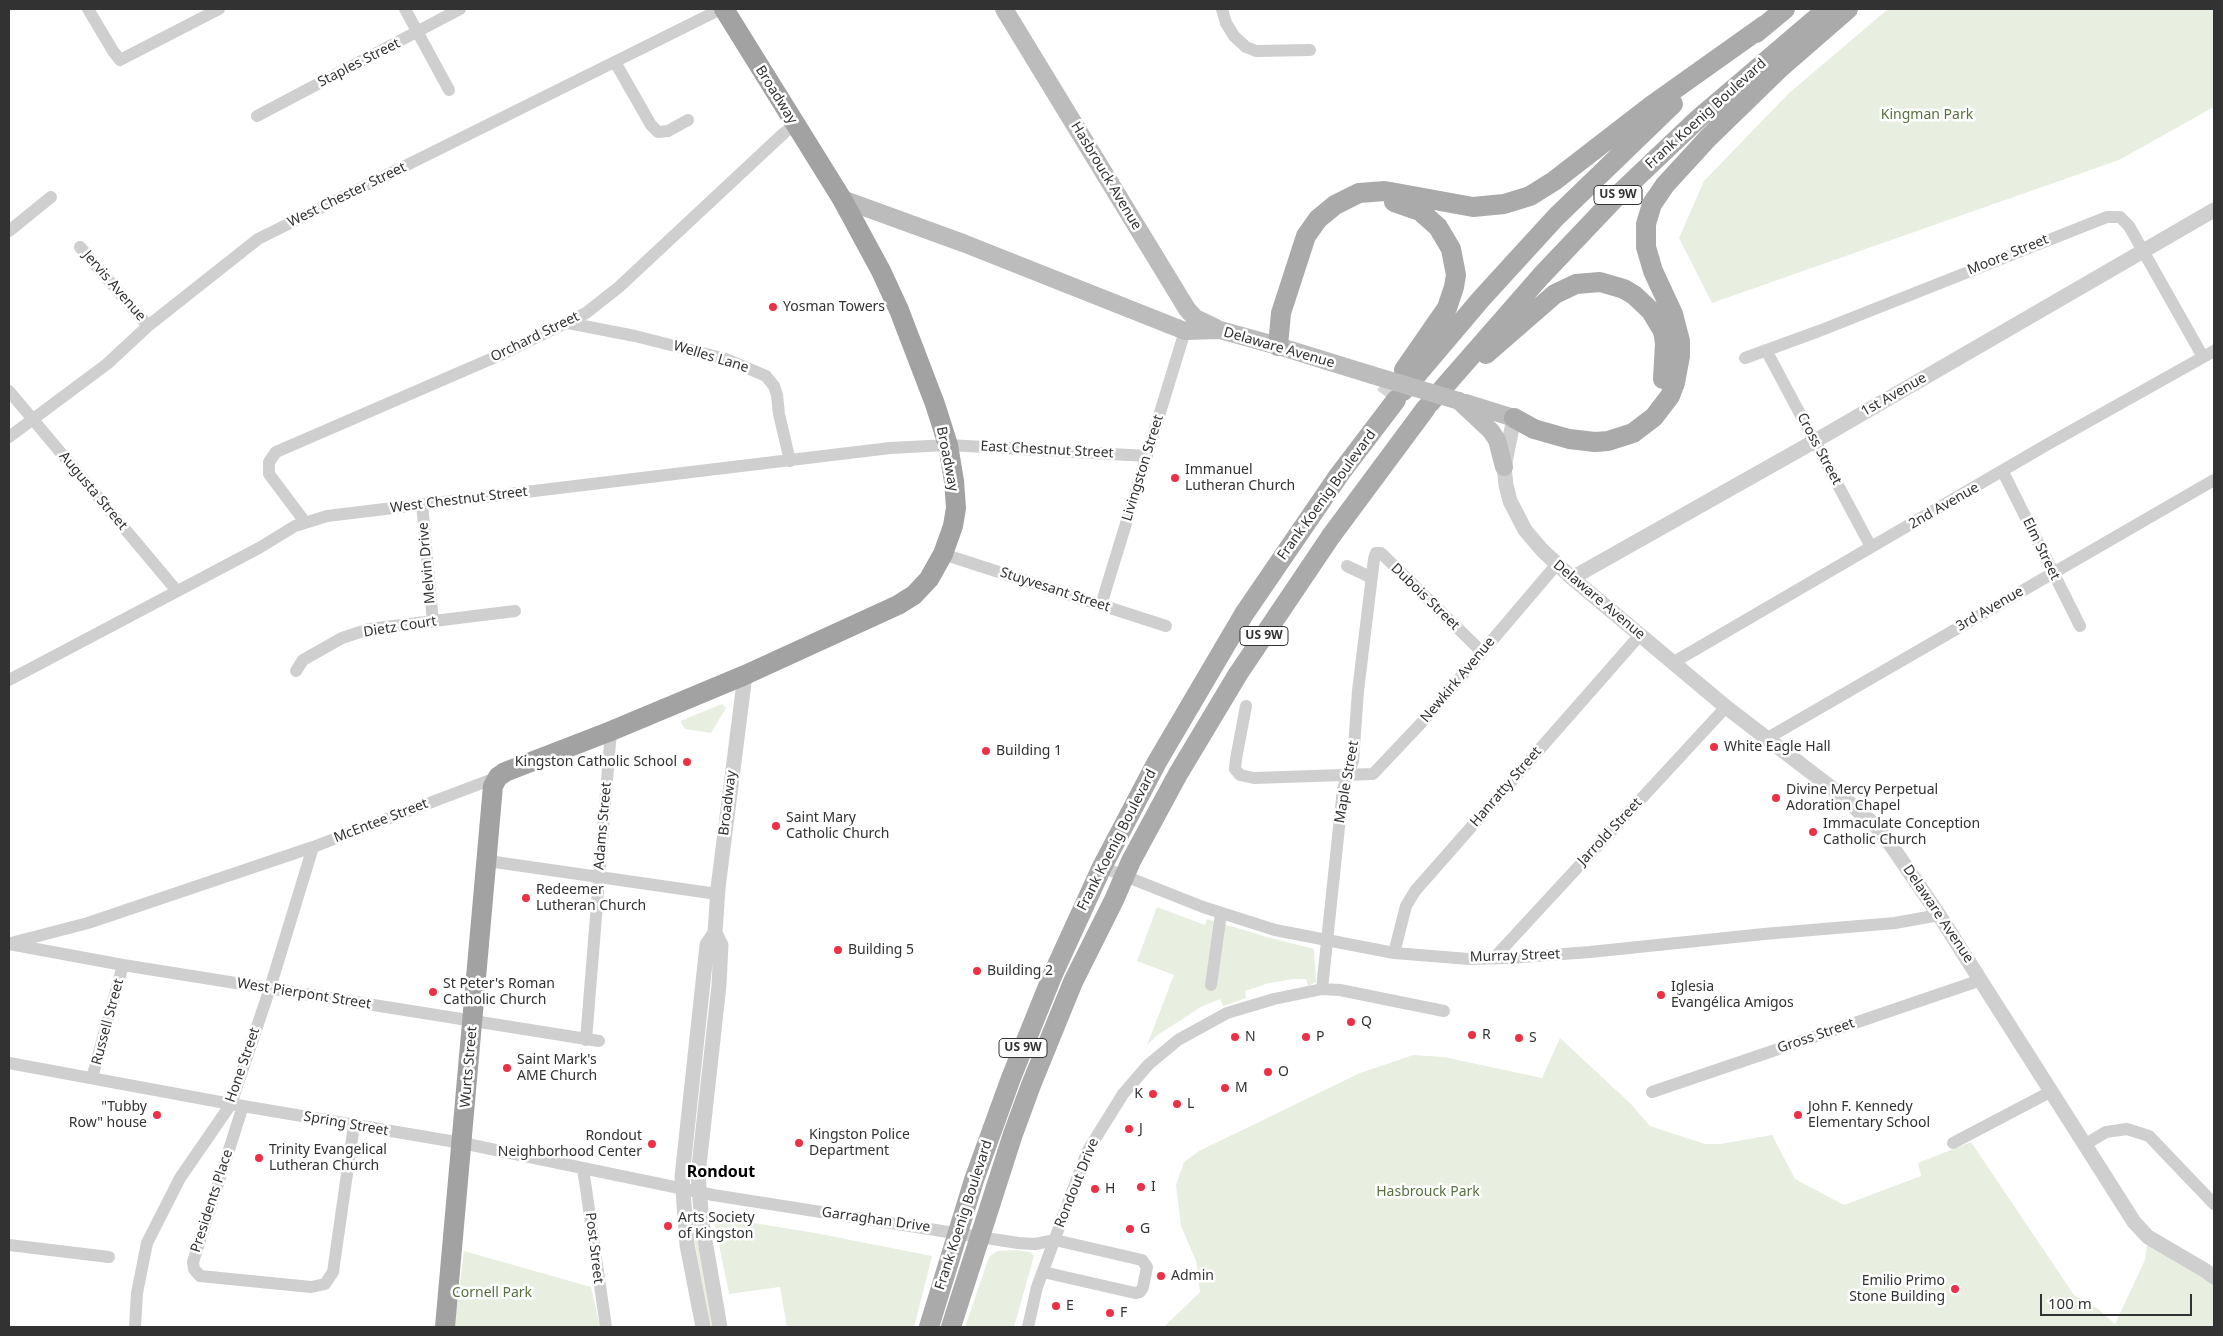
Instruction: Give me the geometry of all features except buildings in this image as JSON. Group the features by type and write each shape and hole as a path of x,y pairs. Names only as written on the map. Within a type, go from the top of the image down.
{"highway":[{"name":"Broadway","path":"722,9 842,199 881,271 899,310 935,404 948,445 956,508 950,538 943,554 929,580 914,595 898,605 745,675"},
{"name":"McEntee Street","path":"498,777 505,772 611,731 745,675"},
{"name":"Wurts Street","path":"446,1327 488,861 493,786 498,777"}],"main road":[{"name":"Hasbrouck Avenue","path":"1004,9 1188,309 1195,318 1220,330"},
{"name":"Frank Koenig Boulevard","path":"929,1327 957,1234 992,1130 1053,974 1102,867 1156,762 1216,659 1307,520 1394,394 1577,196 1679,98 1785,9"},
{"name":"Frank Koenig Boulevard","path":"951,1327 1013,1134 1073,982 1131,861 1173,782 1238,674 1331,536 1428,409 1541,276 1617,196 1698,119 1827,9"},
{"path":"1514,418 1534,429 1569,439 1595,442 1608,441 1633,433 1659,412 1670,396 1675,383 1679,363 1680,341 1673,314 1653,271 1646,247 1646,224 1652,204 1669,180 1708,138 1772,76 1848,9"},
{"path":"1278,346 1281,313 1306,236 1318,218 1335,205 1359,193 1385,190 1474,207 1504,204 1530,196 1765,25"},
{"name":"Delaware Avenue","path":"842,199 964,243 1186,330 1220,330 1514,418"},
{"path":"1278,346 1293,316 1316,242 1327,226 1341,214 1362,204 1384,201 1407,205 1430,218 1446,237 1455,262 1456,275 1447,308 1394,394"},
{"path":"1428,409 1531,313 1566,288 1588,282 1612,284 1634,295 1651,311 1666,343 1665,368 1659,391 1637,416 1617,427 1594,430 1572,427 1537,417 1514,418"},
{"path":"1459,401 1492,431 1497,440 1504,467"}],"street":[{"path":"88,9 120,60 219,9"},
{"path":"405,9 449,90"},
{"name":"Staples Street","path":"257,116 460,9"},
{"name":"West Chester Street","path":"9,437 107,364 148,326 258,238 722,9"},
{"path":"1222,9 1226,23 1234,36 1246,47 1256,52 1310,50"},
{"path":"614,62 651,125 658,132 668,131 688,120"},
{"name":"Orchard Street","path":"305,522 269,474 269,462 276,452 491,359 586,313 619,286 784,133 795,126"},
{"path":"9,231 51,197"},
{"name":"1st Avenue","path":"1572,578 1815,441 2214,210"},
{"name":"Moore Street","path":"1745,358 1819,332 2107,217 2120,217 2128,226 2203,357"},
{"name":"Jervis Avenue","path":"80,247 148,326"},
{"name":"Welles Lane","path":"568,323 635,336 726,359 766,376 774,386 777,395 779,414 790,461"},
{"name":"Livingston Street","path":"1101,605 1186,330"},
{"name":"Cross Street","path":"1766,350 1871,547"},
{"name":"2nd Avenue","path":"1674,662 2003,472 2048,444 2214,351"},
{"name":"Augusta Street","path":"9,391 177,591"},
{"name":"Delaware Avenue","path":"1514,418 1504,467 1506,485 1516,516 1534,541 1572,578 1726,707 1839,794 1874,825 1894,848 1939,915 2134,1222 2148,1237 2214,1277"},
{"name":"East Chestnut Street","path":"948,445 1147,456"},
{"name":"West Chestnut Street","path":"9,680 305,522 327,516 890,448 948,445"},
{"name":"Elm Street","path":"2003,472 2080,626"},
{"name":"3rd Avenue","path":"1766,739 2214,480"},
{"name":"Melvin Drive","path":"422,504 433,622"},
{"name":"Dubois Street","path":"1373,564 1376,554 1381,553 1481,651"},
{"name":"Stuyvesant Street","path":"943,554 1166,626"},
{"name":"Maple Street","path":"1327,941 1343,789 1353,761 1358,691 1373,564"},
{"name":"Newkirk Avenue","path":"1246,706 1236,759 1237,773 1254,778 1368,775 1377,771 1426,718 1481,651 1557,564"},
{"path":"1347,566 1372,578"},
{"name":"Dietz Court","path":"296,671 303,660 342,638 369,629 515,611"},
{"name":"Hanratty Street","path":"1394,952 1406,906 1415,891 1640,635"},
{"name":"Broadway","path":"720,1327 698,1175 719,985 721,945 715,933 717,894 745,675"},
{"name":"Jarrold Street","path":"1494,958 1726,707"},
{"name":"Adams Street","path":"593,1040 599,876 611,731"},
{"name":"McEntee Street","path":"9,944 88,923 313,847 498,777"},
{"name":"Hone Street","path":"135,1327 137,1293 147,1243 180,1178 237,1105 313,847"},
{"path":"488,861 717,894"},
{"name":"Murray Street","path":"1102,867 1124,878 1221,914 1275,930 1394,952 1469,959 1590,952 1754,935 1858,927 1896,923 1939,915"},
{"path":"1210,984 1221,914"},
{"name":"Broadway","path":"703,1327 687,1245 682,1188 707,945 715,933"},
{"path":"1322,989 1327,941"},
{"name":"West Pierpont Street","path":"9,944 123,965 593,1040"},
{"name":"Russell Street","path":"92,1078 123,965"},
{"name":"Gross Street","path":"1652,1092 1981,980"},
{"name":"Rondout Drive","path":"1028,1327 1042,1272 1087,1152 1123,1094 1148,1066 1178,1040 1213,1019 1274,1000 1322,989 1340,990 1444,1011"},
{"name":"Spring Street","path":"9,1063 462,1144 682,1188"},
{"path":"1954,1143 2050,1092"},
{"name":"Presidents Place","path":"237,1105 193,1262 194,1269 200,1276 311,1287 325,1284 333,1272 354,1125"},
{"path":"2084,1145 2106,1132 2127,1129 2149,1136 2214,1204"},
{"name":"Post Street","path":"583,1168 606,1327"},
{"name":"Garraghan Drive","path":"682,1188 980,1238 1035,1244 1055,1240 1142,1260 1147,1267 1143,1287 1140,1292 1135,1293 1042,1272"},
{"path":"9,1245 109,1257"}],"green space":[{"name":"Kingman Park","path":"1888,9 2214,9 2214,107 2119,160 1712,303 1679,238 1704,181 1788,94"},
{"path":"722,704 726,708 711,733 685,729 680,721"},
{"path":"1157,907 1205,925 1207,919 1314,949 1316,982 1308,986 1306,979 1269,983 1245,991 1246,998 1223,1006 1220,999 1201,1007 1156,1036 1147,1045 1174,975 1137,961"},
{"name":"Hasbrouck Park","path":"1560,1038 1631,1104 1650,1126 1705,1144 1720,1144 1772,1135 1795,1179 1844,1205 1921,1176 1918,1163 1971,1142 2074,1295 2098,1309 2115,1324 2145,1260 2148,1237 2214,1277 2214,1327 1164,1327 1200,1292 1196,1261 1181,1226 1176,1185 1184,1162 1199,1151 1360,1073 1413,1055 1444,1057 1542,1078"},
{"path":"723,1218 815,1233 932,1256 914,1327 787,1327 780,1287 729,1294 715,1225 716,1220"},
{"path":"697,1222 716,1327 710,1327 691,1223"},
{"path":"1016,1250 1030,1252 1034,1256 1014,1327 965,1327 989,1257 997,1251"},
{"name":"Cornell Park","path":"464,1251 591,1287 600,1327 454,1327"}],"tunnel":[{"path":"1385,396 1391,388"}],"place":[{"name":"Yosman Towers","path":"773,307"},
{"name":"Immanuel Lutheran Church","path":"1175,478"},
{"name":"White Eagle Hall","path":"1714,747"},
{"name":"Building 1","path":"986,751"},
{"name":"Kingston Catholic School","path":"687,762"},
{"name":"Divine Mercy Perpetual Adoration Chapel","path":"1776,798"},
{"name":"Saint Mary Catholic Church","path":"776,826"},
{"name":"Immaculate Conception Catholic Church","path":"1813,832"},
{"name":"Redeemer Lutheran Church","path":"526,898"},
{"name":"Building 5","path":"838,950"},
{"name":"Building 2","path":"977,971"},
{"name":"St Peter's Roman Catholic Church","path":"433,992"},
{"name":"Iglesia Evangélica Amigos","path":"1661,995"},
{"name":"Q","path":"1351,1022"},
{"name":"R","path":"1472,1035"},
{"name":"N","path":"1235,1037"},
{"name":"P","path":"1306,1037"},
{"name":"S","path":"1519,1038"},
{"name":"Saint Mark's AME Church","path":"507,1068"},
{"name":"O","path":"1268,1072"},
{"name":"M","path":"1225,1088"},
{"name":"K","path":"1153,1094"},
{"name":"L","path":"1177,1104"},
{"name":"\"Tubby Row\" house","path":"157,1115"},
{"name":"John F. Kennedy Elementary School","path":"1798,1115"},
{"name":"J","path":"1129,1129"},
{"name":"Kingston Police Department","path":"799,1143"},
{"name":"Rondout Neighborhood Center","path":"652,1144"},
{"name":"Trinity Evangelical Lutheran Church","path":"259,1158"},
{"name":"I","path":"1141,1187"},
{"name":"H","path":"1095,1189"},
{"name":"Arts Society of Kingston","path":"668,1226"},
{"name":"G","path":"1130,1229"},
{"name":"Admin","path":"1161,1276"},
{"name":"Emilio Primo Stone Building","path":"1955,1289"},
{"name":"E","path":"1056,1306"},
{"name":"F","path":"1110,1313"}],"district":[{"name":"Rondout","path":"721,1172"}]}
